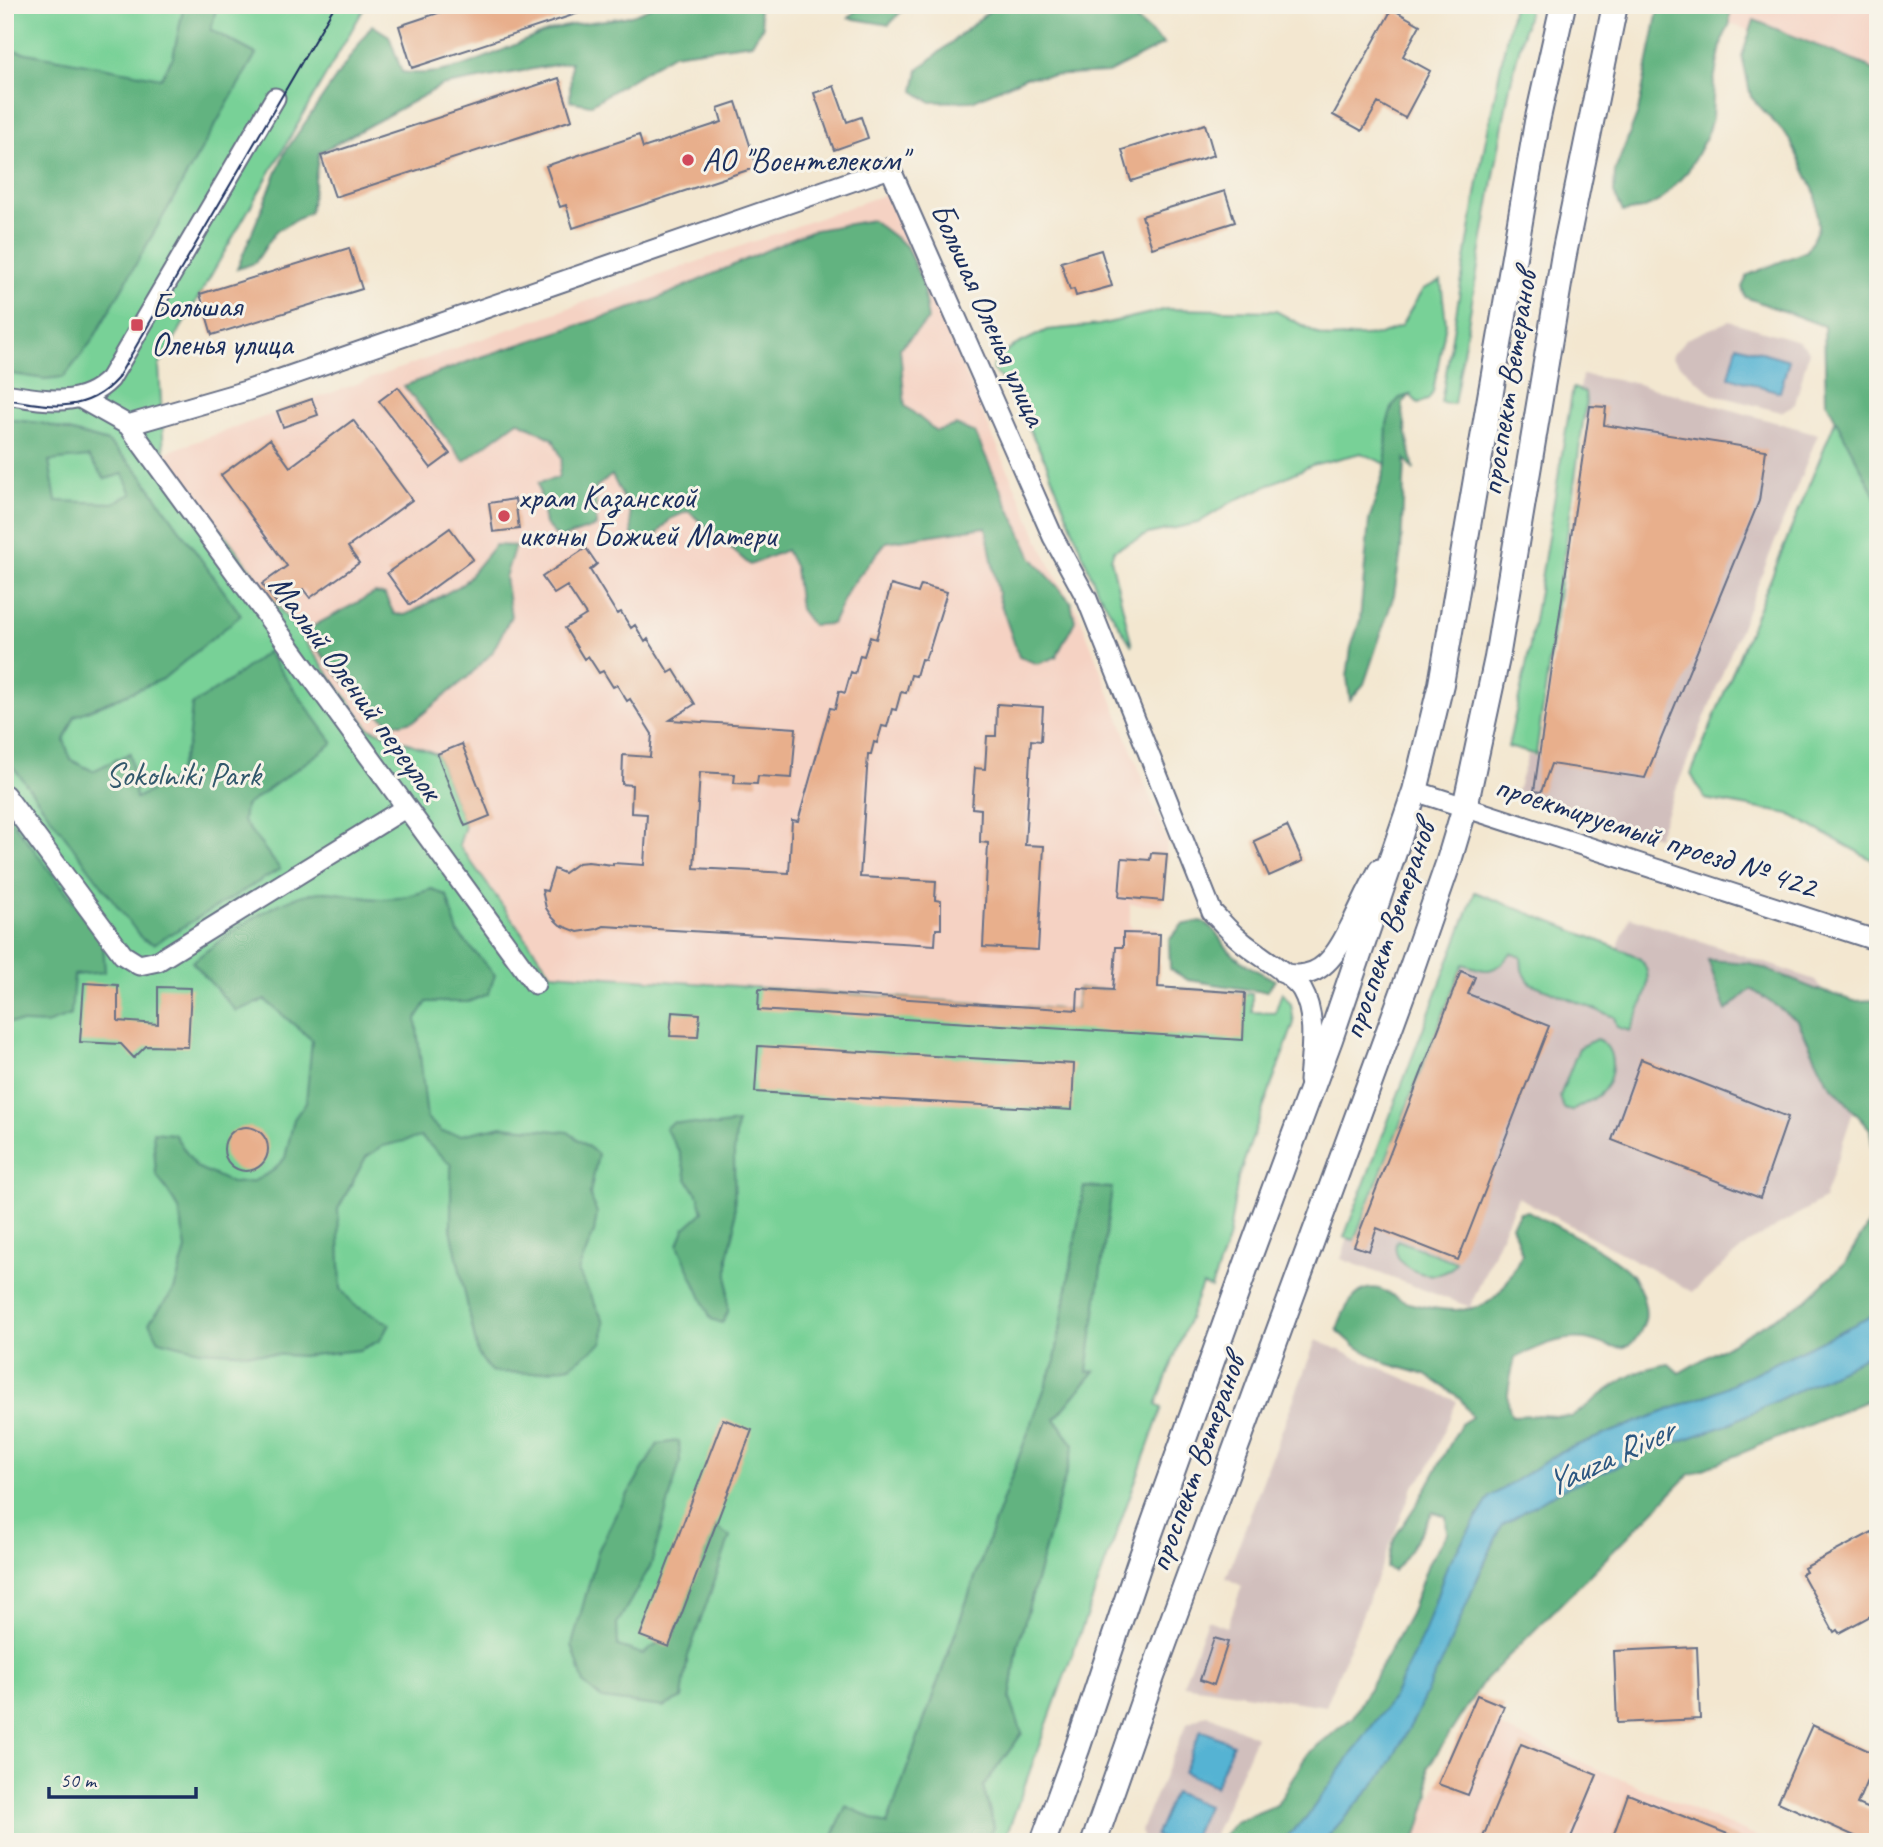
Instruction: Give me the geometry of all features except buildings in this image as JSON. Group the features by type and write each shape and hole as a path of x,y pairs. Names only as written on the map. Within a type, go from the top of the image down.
{"main road":[{"name":"проспект Ветеранов","path":"1042,1842 1077,1749 1172,1473 1330,1039 1412,800 1441,684 1537,122 1563,5"},
{"name":"проспект Ветеранов","path":"1094,1842 1405,986 1465,807 1497,658 1563,254 1615,5"}],"street":[{"path":"5,394 61,401 80,398 103,386 117,370 275,98"},
{"name":"Большая Оленья улица","path":"128,425 246,391 890,168 1054,537 1087,600 1212,912 1239,939 1282,973"},
{"path":"80,398 128,425"},
{"name":"Малый Олений переулок","path":"128,425 535,984"},
{"path":"5,795 123,955 139,965 158,961 405,808"},
{"name":"проектируемый проезд № 422","path":"1412,800 1465,807 1878,941"},
{"path":"1282,973 1306,975 1319,969 1336,954 1412,800"},
{"path":"1282,973 1294,980 1303,991 1310,1014 1312,1035 1307,1097"}],"shaded area":[{"path":"1878,5 1878,85 1730,23 1684,7"},
{"path":"886,194 1053,572 1078,612 1167,841 1163,906 1130,904 1130,927 1160,928 1157,993 1078,988 1077,1010 551,974 459,845 437,754 369,728 164,453"},
{"path":"1729,321 1799,341 1809,351 1795,404 1781,412 1712,394 1671,357 1686,339"},
{"path":"1582,375 1631,382 1818,434 1657,837 1517,791 1528,755 1539,757 1588,420 1575,418"},
{"path":"1464,917 1606,975 1630,917 1815,980 1871,1058 1824,1199 1747,1244 1693,1292 1518,1197 1470,1307 1341,1259 1354,1221 1364,1222 1454,989 1440,982"},
{"path":"1316,1340 1457,1401 1427,1471 1413,1487 1326,1706 1183,1685 1207,1620 1227,1627 1242,1586 1226,1578"},
{"path":"1477,1695 1504,1707 1501,1728 1769,1842 1411,1842"},
{"path":"1207,1714 1256,1737 1211,1842 1143,1842 1141,1829 1187,1723"}],"green space":[{"name":"Sokolniki Park","path":"5,5 366,5 159,366 164,453 369,728 437,754 465,826 459,845 551,973 1076,1010 1078,988 1173,994 1174,988 1252,994 1252,1012 1275,1013 1282,992 1291,1004 1294,1023 1238,1178 1228,1240 1211,1288 1202,1285 1156,1405 1162,1408 1004,1842 985,1842 994,1827 983,1787 1022,1733 1010,1699 1018,1645 1074,1445 1055,1419 1094,1371 1086,1373 1111,1188 1084,1187 1055,1361 887,1825 846,1807 830,1842 5,1842"},
{"path":"184,5 217,5 211,30 256,54 92,341 64,377 45,379 5,373 5,49 161,78 173,57"},
{"path":"654,5 757,5 763,26 752,43 673,54 590,105 570,101 571,62 441,86 319,153 310,212 276,231 255,263 237,269 285,152 372,25 389,36 402,72 422,73 442,71 480,60 556,29 619,18"},
{"path":"861,5 907,5 889,25 849,18"},
{"path":"993,5 1119,5 1164,44 1108,73 1026,77 972,101 931,102 914,91 918,70"},
{"path":"1513,5 1530,5 1509,90 1454,404 1441,403 1482,159"},
{"path":"1659,5 1730,5 1730,23 1722,41 1714,80 1712,118 1706,137 1688,171 1661,200 1643,209 1623,212 1614,193 1615,171 1638,112"},
{"path":"1754,20 1867,66 1878,73 1878,239 1873,252 1870,280 1878,350 1878,501 1826,401 1824,326 1745,297 1742,287 1748,275 1807,251 1818,228 1816,195 1789,138 1751,97 1742,56"},
{"path":"872,220 906,246 922,281 928,320 900,348 905,406 936,431 956,425 975,433 1032,558 1071,602 1075,621 1056,657 1038,664 1019,657 999,599 986,527 886,542 849,588 832,624 812,625 800,609 795,568 786,550 750,565 688,511 670,519 646,548 632,534 630,512 612,475 596,487 596,526 559,539 545,524 538,483 558,478 562,459 553,439 518,421 464,461 404,386 475,359 650,302 810,231"},
{"path":"1441,281 1446,323 1433,392 1428,400 1418,403 1410,395 1400,398 1387,424 1386,464 1361,453 1312,465 1232,502 1198,523 1148,534 1114,550 1111,559 1132,646 1097,590 1045,460 1006,384 992,369 996,360 1012,347 1047,330 1099,325 1168,309 1276,311 1329,338 1380,335 1401,326 1423,289"},
{"path":"1573,388 1585,392 1586,401 1536,755 1508,747 1527,662"},
{"path":"1410,395 1403,403 1403,414 1414,470 1405,459 1401,551 1394,595 1364,684 1350,700 1347,677 1351,648 1360,620 1369,521 1386,464 1387,424 1393,405 1400,398"},
{"name":"Sokolniki Park","path":"5,419 41,423 108,442 138,471 241,615 163,679 75,716 64,740 71,760 93,771 130,753 136,798 175,779 188,744 192,705 267,652 333,743 245,806 243,821 280,869 154,944 142,939 5,756","holes":["89,457 105,479 123,474 132,494 113,503 56,501 49,461"]},
{"path":"1836,419 1878,501 1878,863 1789,814 1705,799 1691,774"},
{"path":"495,545 515,546 505,577 511,616 492,653 468,677 415,720 401,724 390,723 373,710 361,693 344,682 311,641 308,630 375,593 385,595 394,614 405,615 414,611 463,584"},
{"path":"5,812 103,940 105,972 74,975 71,1015 46,1024 5,1022"},
{"path":"432,889 447,896 458,933 495,975 488,994 468,1002 427,1002 416,1019 427,1118 442,1132 461,1135 502,1126 568,1132 598,1154 590,1194 597,1213 594,1233 578,1271 604,1322 603,1342 570,1366 533,1373 491,1372 478,1354 451,1229 451,1165 421,1137 383,1146 366,1157 338,1209 341,1289 354,1305 390,1324 379,1341 360,1350 301,1356 199,1350 159,1340 149,1323 174,1290 186,1249 179,1209 156,1174 153,1132 174,1134 196,1167 232,1183 252,1182 271,1172 285,1158 294,1119 306,1102 312,1040 265,1000 236,1011 192,962 255,917 290,899 325,892 390,899"},
{"path":"1475,892 1639,958 1648,976 1642,1005 1630,1031 1617,1027 1614,1017 1530,983 1522,970 1521,957 1511,953 1500,965 1490,970 1463,964 1354,1240 1344,1237"},
{"path":"1201,921 1213,929 1238,959 1275,980 1267,991 1188,980 1170,969 1169,940 1182,925"},
{"path":"1708,960 1750,963 1815,989 1854,1001 1878,1000 1878,1313 1713,1393 1562,1451 1490,1497 1447,1566 1425,1631 1393,1697 1305,1819 1281,1842 1218,1842 1235,1822 1277,1805 1307,1754 1353,1717 1410,1614 1428,1564 1447,1533 1446,1516 1433,1512 1398,1566 1393,1571 1386,1568 1395,1537 1422,1496 1461,1424 1472,1417 1460,1398 1426,1375 1388,1364 1354,1345 1337,1330 1346,1308 1356,1295 1371,1288 1408,1303 1436,1309 1456,1310 1483,1305 1501,1290 1522,1254 1512,1225 1520,1212 1528,1211 1583,1240 1612,1258 1632,1275 1643,1297 1646,1315 1644,1324 1633,1342 1622,1348 1586,1339 1567,1339 1541,1346 1515,1358 1508,1395 1512,1416 1572,1417 1606,1391 1641,1371 1669,1364 1679,1373 1806,1300 1845,1263 1870,1222 1875,1165 1870,1129 1827,1081 1798,1021 1751,989 1726,1011"},
{"path":"1596,1039 1608,1048 1611,1055 1610,1079 1595,1098 1572,1111 1564,1109 1560,1096 1579,1048"},
{"path":"673,1122 716,1126 737,1123 734,1153 735,1227 728,1257 728,1312 722,1323 711,1319 678,1245 684,1229 703,1212 699,1197 687,1179 680,1153 665,1128"},
{"path":"1084,1187 1112,1188 1087,1372 1095,1371 1055,1419 1074,1445 1018,1645 1010,1699 1022,1733 983,1787 994,1827 985,1842 830,1842 846,1806 887,1825 1055,1361"},
{"path":"1397,1240 1456,1262 1449,1270 1439,1274 1417,1272 1407,1267 1400,1259 1396,1250"},
{"path":"1878,1348 1878,1396 1689,1475 1483,1682 1428,1767 1429,1795 1415,1842 1323,1842 1385,1772 1415,1717 1502,1525 1562,1489 1662,1447 1724,1426 1840,1370"},
{"path":"679,1441 680,1462 651,1565 617,1624 618,1646 643,1654 675,1632 692,1557 715,1526 730,1537 688,1656 682,1698 663,1707 602,1699 584,1684 572,1645 598,1551 616,1514 658,1444"}],"water":[{"path":"1878,239 1878,347 1870,279 1873,252"},
{"path":"1737,345 1789,360 1780,392 1729,377"},
{"name":"Yauza River","path":"1878,1313 1878,1348 1840,1370 1724,1426 1662,1447 1562,1489 1502,1525 1452,1639 1385,1772 1323,1842 1281,1842 1305,1819 1393,1697 1425,1631 1447,1566 1490,1497 1562,1451 1713,1393"},
{"path":"1201,1730 1233,1744 1215,1786 1183,1772"},
{"path":"1174,1792 1207,1806 1191,1842 1169,1842 1155,1836"}],"tram line":[{"path":"5,399 51,405 79,403 105,390 117,379 335,5"}],"place":[{"name":"АО \"Воентелеком\"","path":"688,160"},
{"name":"Большая Оленья улица","path":"137,325"},
{"name":"храм Казанской иконы Божией Матери","path":"504,516"}]}
